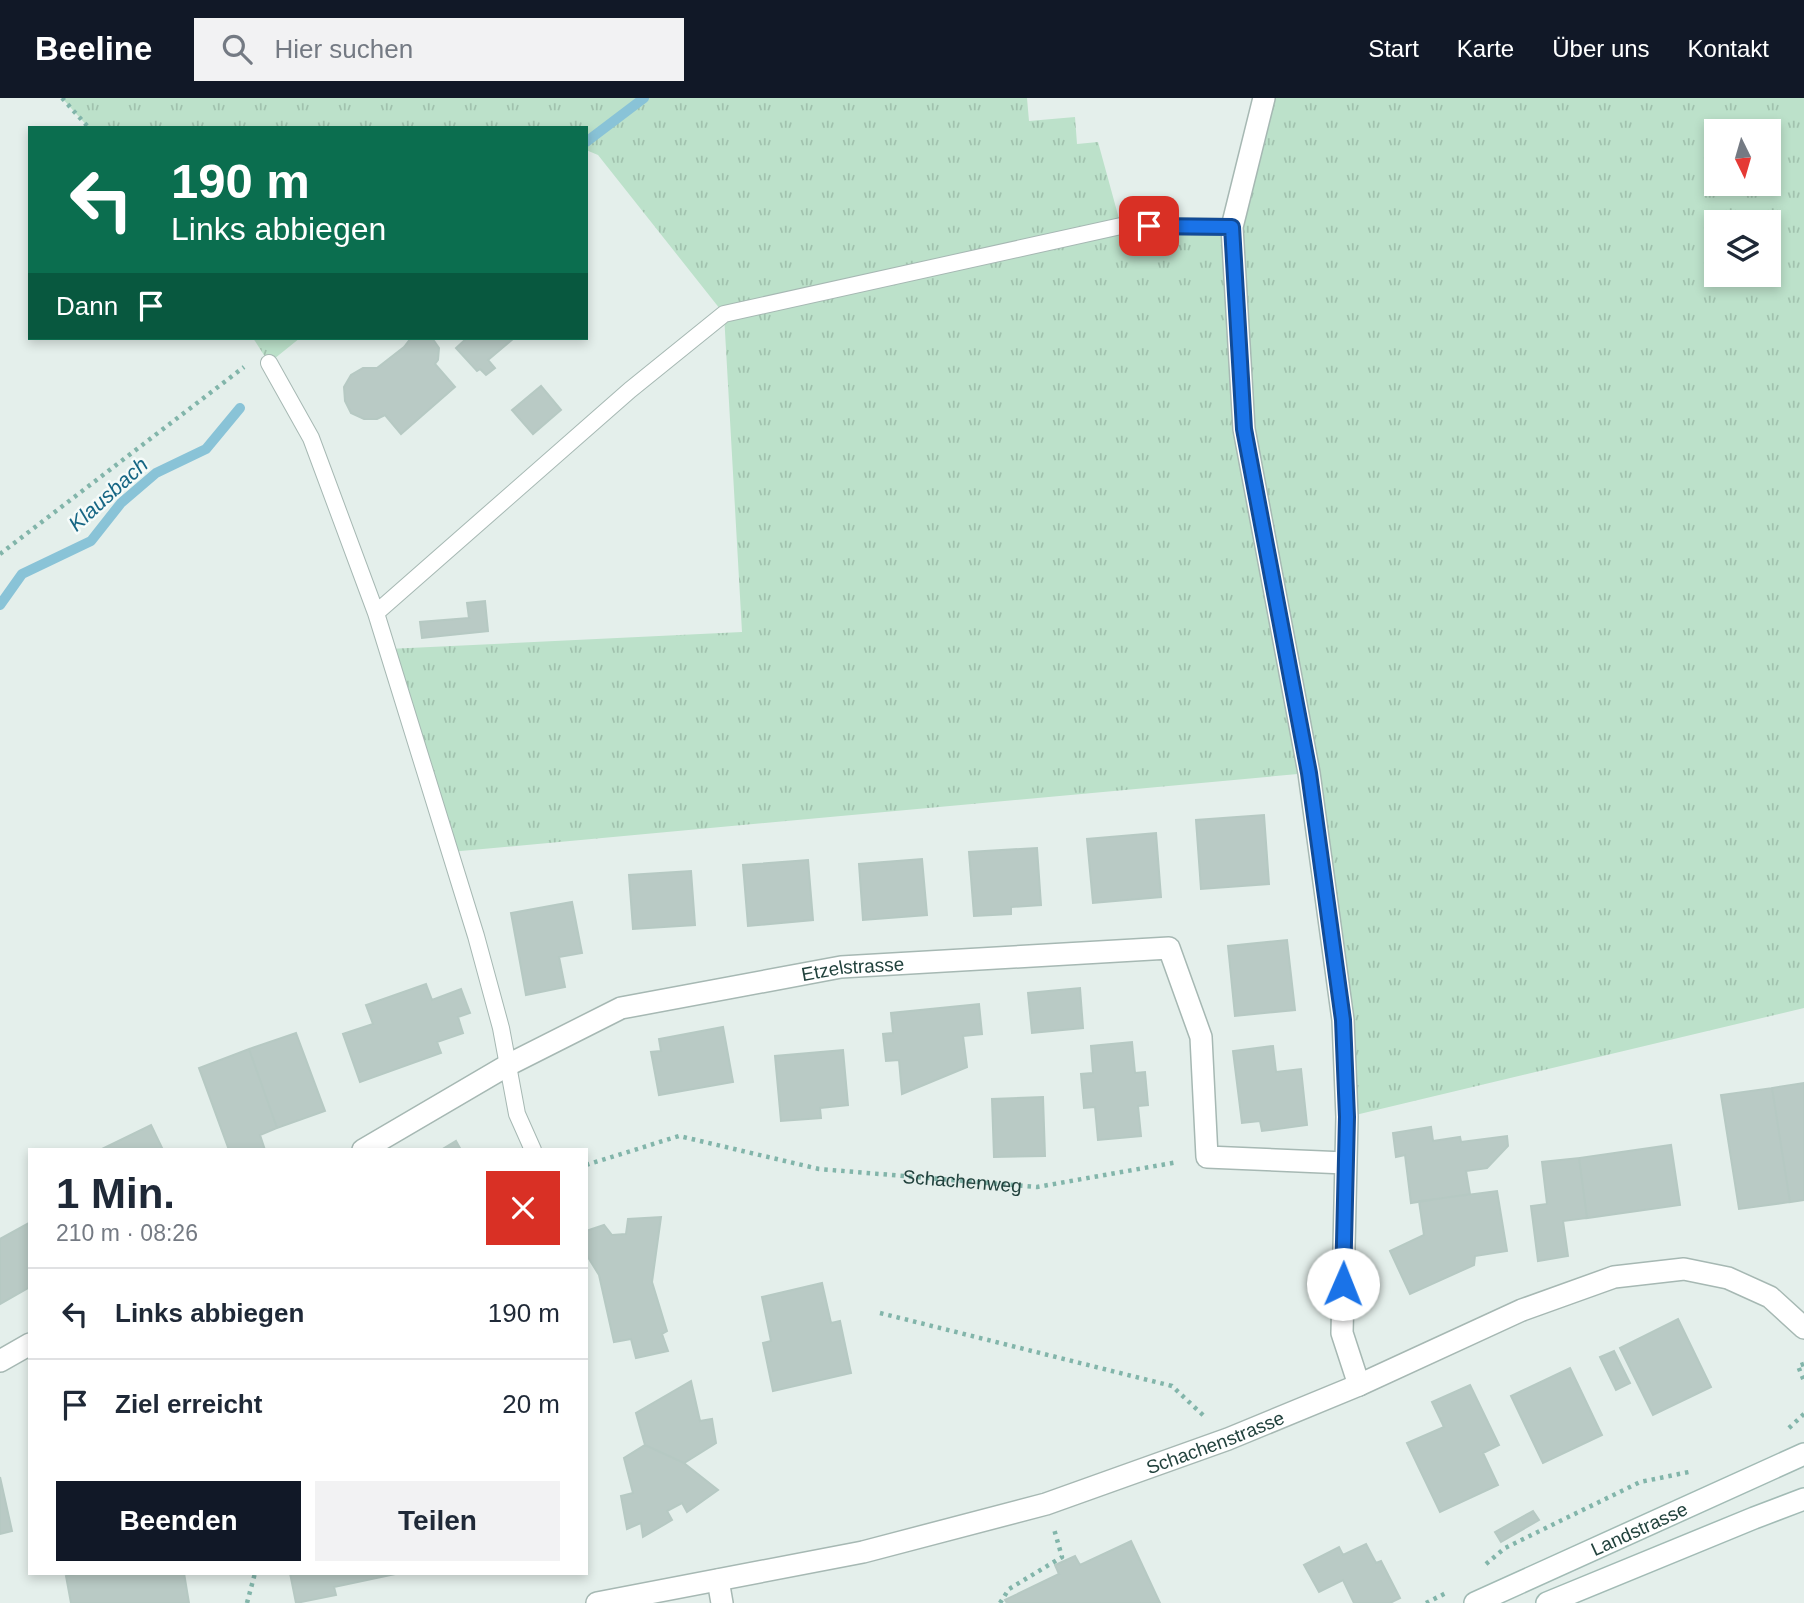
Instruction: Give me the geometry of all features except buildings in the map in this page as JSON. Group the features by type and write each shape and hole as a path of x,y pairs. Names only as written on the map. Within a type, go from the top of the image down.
{"street":[{"path":"1264,98 1232,227 1244,429 1309,773 1343,1020 1347,1117 1342,1333 1359,1384"},
{"name":"Etzelstrasse","path":"366,1148 508,1065 621,1008 841,967 1169,948 1201,1037 1206,1157"},
{"path":"1206,1157 1345,1163"},
{"name":"Schachenstrasse","path":"597,1603 863,1552 1046,1504 1228,1439 1359,1384 1522,1310 1614,1277 1684,1269 1728,1278 1770,1297 1804,1328"},
{"path":"0,1361 28,1345"},
{"name":"Landstrasse","path":"1475,1603 1804,1454"},
{"name":"Landstrasse","path":"1547,1603 1804,1499"},
{"path":"718,1580 722,1603"}],"lane":[{"path":"376,613 630,390 724,314 1121,226 1232,227"},
{"path":"269,363 311,438 376,613 476,936 508,1065 517,1114 532,1148"}],"path":[{"path":"62,98 87,126"},
{"path":"0,554 251,362"},
{"name":"Schachenweg","path":"588,1164 679,1136 819,1169 1037,1187 1206,1157"},
{"path":"880,1313 1172,1386 1228,1439"},
{"path":"1804,1364 1798,1366 1804,1381"},
{"path":"1779,1434 1804,1414"},
{"path":"1484,1566 1505,1548 1640,1482 1694,1471"},
{"path":"1000,1603 1009,1590 1062,1557 1046,1504"},
{"path":"247,1603 254,1575"},
{"path":"1426,1603 1454,1589"}],"green space":[{"path":"62,98 1027,98 1029,121 1075,117 1077,144 1098,142 1121,226 1232,227 1264,98 1804,98 1804,1008 1347,1117 1309,773 450,852 388,649 742,632 724,314 598,155 588,151 588,126 87,126"},
{"path":"254,340 298,340 269,363"}],"waterway":[{"name":"Klausbach","path":"588,140 644,98"},
{"name":"Klausbach","path":"0,605 22,574 91,541 121,503 156,473 206,449 240,408"}],"route":[{"path":"1149,226 1232,227 1244,429 1309,773 1343,1020 1347,1117 1343,1284"}]}
